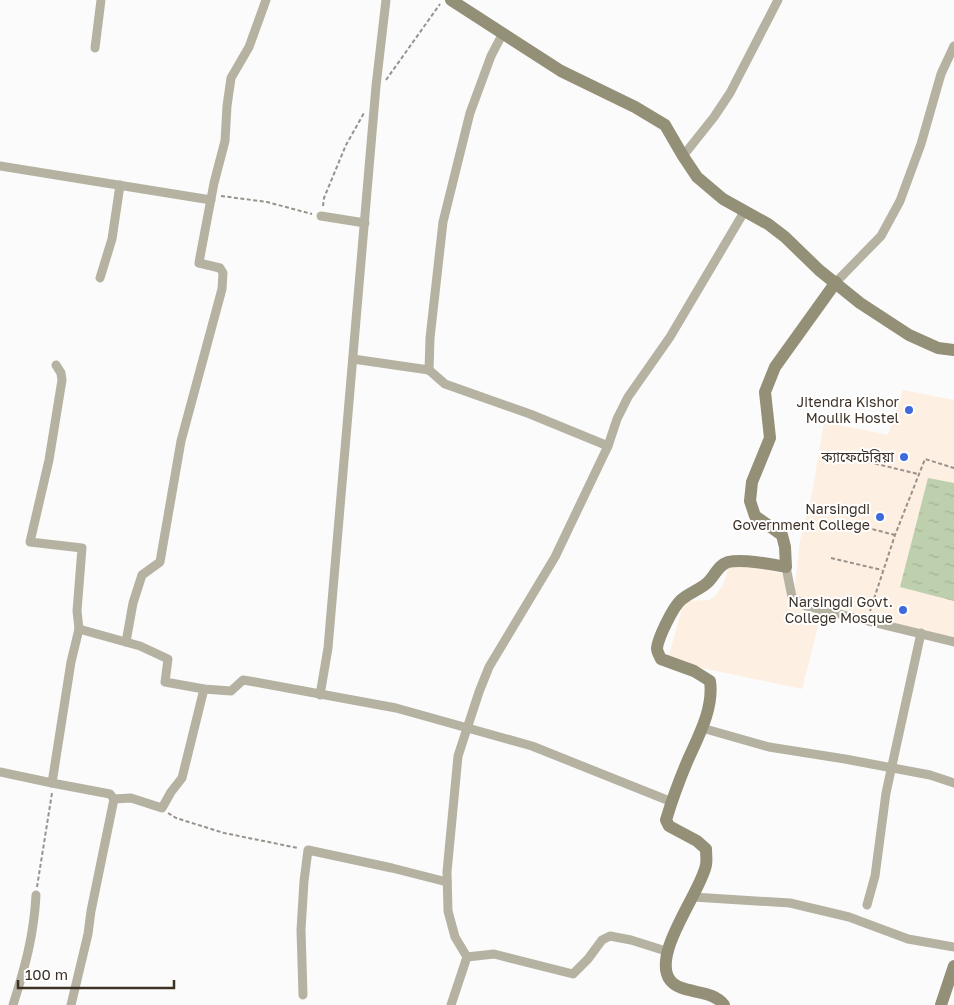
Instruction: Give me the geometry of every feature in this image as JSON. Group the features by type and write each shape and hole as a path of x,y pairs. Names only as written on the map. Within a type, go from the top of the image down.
{"street":[{"path":"95,48 101,0"},
{"path":"126,642 133,603 142,575 160,562 182,441 222,289 223,273 220,268 199,263 225,141 227,106 232,78 249,47 266,0"},
{"path":"320,695 328,648 376,86 386,0"},
{"path":"451,0 561,72 635,107 665,125 697,177 723,199 780,232 819,270 860,303 909,335 938,348 954,350"},
{"path":"683,156 714,118 730,93 778,0"},
{"path":"429,370 430,338 443,222 470,113 491,56 503,34"},
{"path":"954,46 941,74 921,144 900,201 881,236 836,282 775,367 765,392 770,438 752,482 750,501 755,516 782,535 790,593 797,601 806,606 954,642"},
{"path":"0,166 212,197"},
{"path":"100,278 112,239 120,185"},
{"path":"467,957 455,938 448,911 447,882 458,756 489,667 555,557 608,446 628,397 670,337 744,212"},
{"path":"321,216 365,223"},
{"path":"353,359 429,370 445,384 530,414 608,446"},
{"path":"52,783 79,629 77,611 82,548 30,542 49,460 62,380 56,365"},
{"path":"724,1005 718,998 696,990 676,986 668,978 666,961 674,932 693,897 706,866 706,849 697,841 669,826 666,820 686,764 702,728 712,692 710,682 694,671 661,659 657,646 672,610 690,593 704,586 720,566 728,562 765,563 786,567"},
{"path":"79,629 140,646 168,659 165,682 204,689 231,691 243,680 396,708 532,746 672,802"},
{"path":"867,905 875,876 886,793 921,633"},
{"path":"114,799 131,798 162,808 182,778 204,689"},
{"path":"702,728 770,747 930,775 954,783"},
{"path":"0,772 110,794 114,799"},
{"path":"71,1005 88,934 114,799"},
{"path":"303,995 301,930 308,850 447,882"},
{"path":"13,1005 31,945 35,921 36,895"},
{"path":"693,897 790,903 849,917 908,939 954,947"},
{"path":"467,957 494,954 573,974 588,959 602,940 610,936 631,940 669,952"},
{"path":"451,1005 467,957"},
{"path":"941,1005 954,966"}],"path":[{"path":"386,80 442,0"},
{"path":"212,197 267,202 321,216 324,198 346,145 365,111"},
{"path":"868,620 882,570 925,459 954,468"},
{"path":"856,460 918,474"},
{"path":"842,521 895,534"},
{"path":"831,558 882,570"},
{"path":"36,895 52,783"},
{"path":"162,808 176,818 224,833 308,850"}],"shaded area":[{"name":"Narsingdi Government College","path":"903,390 954,400 954,640 814,605 796,598 794,595 800,541 812,493 824,422 888,435"},
{"path":"730,563 784,574 786,592 790,601 822,611 802,689 668,659 684,601 709,600 716,595 724,583"}],"water":[{"path":"928,478 954,483 954,601 900,587"}],"place":[{"name":"Jitendra Kishor Moulik Hostel","path":"909,410"},
{"name":"ক্যাফেটেরিয়া","path":"904,457"},
{"name":"Narsingdi Government College","path":"880,517"},
{"name":"Narsingdi Govt. College Mosque","path":"903,610"}]}
